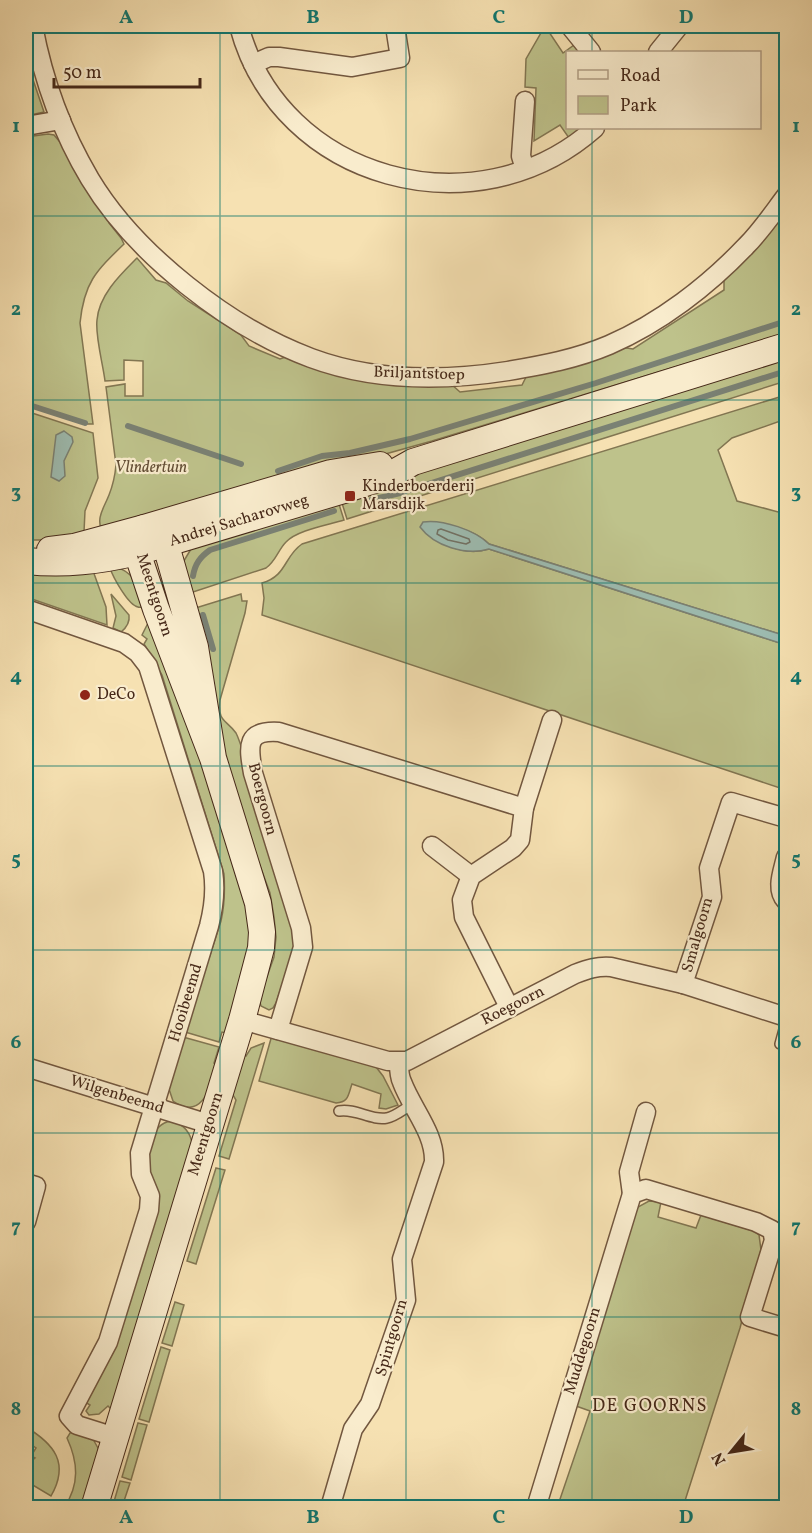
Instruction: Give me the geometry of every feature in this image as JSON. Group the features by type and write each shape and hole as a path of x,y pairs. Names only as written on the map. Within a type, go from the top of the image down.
{"street":[{"name":"Briljantstoep","path":"33,26 40,58 61,120 91,180 116,214 159,260 200,295 239,323 286,348 314,359 358,371 402,376 484,375 569,360 611,344 669,311 707,282 747,246 786,198"},
{"path":"239,26 244,46 253,64 281,108 306,131 345,157 375,171 404,179 446,183 489,179 525,169 560,154 594,129"},
{"path":"253,64 269,57 352,67 400,58 395,26"},
{"path":"570,26 590,51"},
{"path":"659,51 679,26"},
{"path":"525,101 521,156 525,169"},
{"path":"26,126 61,120"},
{"name":"Andrej Sacharovweg","path":"26,561 73,563 102,560 141,540 331,473 413,462 786,346"},
{"name":"Andrej Sacharovweg","path":"26,552 141,540 165,544 390,475 413,462"},
{"name":"Meentgoorn","path":"94,1508 242,1020 258,964 262,932 258,903 213,758 156,609 141,540"},
{"name":"Meentgoorn","path":"165,544 195,647 213,758"},
{"name":"Hooibeemd","path":"26,609 124,643 138,652 148,666 213,871 215,889 214,906 140,1153 141,1173 150,1196 149,1210 108,1342 69,1416 77,1425 115,1437"},
{"path":"509,1007 464,917 462,900 471,876 513,848 520,840 524,808 552,720"},
{"name":"Boergoorn","path":"278,1030 303,947 301,928 253,773 250,746 255,735 263,731 279,732 524,808"},
{"name":"Smalgoorn","path":"683,984 712,897 710,868 731,802 786,818"},
{"path":"432,846 471,876"},
{"path":"786,857 780,881 782,896 786,901"},
{"name":"Roegoorn","path":"399,1062 414,1058 509,1007 589,968 601,966 683,984 786,1017"},
{"path":"242,1020 377,1058 399,1062"},
{"name":"Spintgoorn","path":"330,1508 353,1429 370,1404 406,1300 402,1259 434,1162 434,1150 401,1080 399,1062"},
{"name":"Wilgenbeemd","path":"26,1067 209,1124"},
{"name":"Muddegoorn","path":"536,1508 632,1194 628,1172 646,1112"},
{"path":"26,1183 36,1186 26,1222"},
{"path":"632,1194 646,1189 756,1222 772,1230 774,1240 750,1317 786,1329"}],"lane":[{"path":"780,1044 786,1022"},
{"path":"339,1111 347,1110 378,1118 388,1118 413,1104"}],"green space":[{"path":"26,26 31,56 27,62 44,112 26,116"},
{"path":"545,26 563,53 574,45 579,51 566,51 566,129 580,129 569,138 560,125 534,141 536,88 525,87 526,59"},
{"path":"54,135 59,141 62,140 111,219 109,223 124,244 98,271 88,288 82,309 80,323 93,424 85,424 26,405 26,258 30,258 26,213 26,137"},
{"name":"Vlindertuin","path":"786,210 786,333 432,441 102,533 100,518 112,488 116,465 106,387 125,384 125,396 143,396 143,361 124,360 124,380 105,381 98,342 97,320 106,294 117,278 137,258 156,280 166,283 188,301 241,335 249,346 280,359 291,355 451,384 460,392 522,385 526,377 620,347 633,349 724,290 724,280"},
{"path":"786,358 786,381 347,519 341,500 348,494"},
{"path":"786,395 786,419 732,438 718,450 737,501 786,514 786,636 489,544 473,533 454,526 441,523 427,534 456,549 481,551 489,549 786,645 786,790 262,615 264,598 262,583 276,576 302,544"},
{"path":"26,411 93,433 98,478 85,511 84,532 53,540 26,540"},
{"path":"338,501 344,520 297,534 283,545 266,568 184,595 182,564 191,549"},
{"path":"92,568 106,607 107,625 26,597 26,570"},
{"path":"110,568 122,569 132,577 148,605 139,607 130,601 121,590"},
{"path":"111,594 129,615 127,625 121,632 113,628 116,616"},
{"path":"241,594 242,601 247,601 245,613 220,700 220,713 223,720 236,733 243,752 293,930 295,946 276,1003 269,1010 261,1006 259,999 274,957 276,937 270,893 248,833 217,729 189,610"},
{"path":"154,619 246,892 253,938 227,1033 222,1032 219,1042 185,1032 221,921 224,874 162,675 144,644 147,639 142,635 149,621"},
{"path":"272,1035 376,1067 398,1105 386,1109 379,1108 381,1094 352,1084 346,1099 336,1103 259,1081"},
{"path":"183,1037 219,1047 214,1063 218,1065 208,1091 204,1099 191,1107 173,1101 168,1086"},
{"path":"264,1043 229,1159 219,1156 236,1100 230,1090 241,1054 246,1056 251,1048"},
{"path":"171,1121 180,1124 186,1130 191,1137 193,1147 111,1409 108,1406 99,1414 89,1415 86,1411 90,1405 85,1402 110,1354 148,1172 151,1141 158,1128"},
{"path":"216,1168 225,1170 196,1264 187,1261"},
{"path":"649,1201 661,1202 658,1217 696,1228 701,1215 754,1231 759,1235 761,1250 740,1328 683,1507 557,1508 590,1411 576,1406 634,1214 638,1207"},
{"path":"175,1302 184,1305 172,1346 162,1343"},
{"path":"161,1347 170,1350 149,1422 139,1419"},
{"path":"138,1423 147,1425 131,1480 122,1477"},
{"path":"26,1427 44,1440 59,1464 57,1484 51,1496 26,1481 26,1466 35,1458 31,1456 36,1448 26,1441"},
{"path":"73,1432 93,1439 99,1450 83,1507 64,1508 75,1482 75,1464 67,1438"},
{"path":"120,1481 130,1483 122,1507 107,1508 113,1505"}],"water":[{"path":"64,431 72,437 73,442 64,461 65,476 59,481 51,477 56,435"},
{"path":"423,522 439,522 458,527 475,534 489,544 786,636 786,645 489,549 470,551 451,548 426,534 420,527"}],"waterway":[{"path":"278,471 322,456 350,453 410,439 596,383 786,321"},
{"path":"371,500 400,493 786,371"},
{"path":"26,404 85,423"},
{"path":"128,426 241,464"},
{"path":"193,576 198,561 210,550 334,511"},
{"path":"203,615 213,649"}],"place":[{"name":"Kinderboerderij Marsdijk","path":"350,496"},
{"name":"DeCo","path":"85,695"}],"district":[{"name":"DE GOORNS","path":"650,1406"}]}
